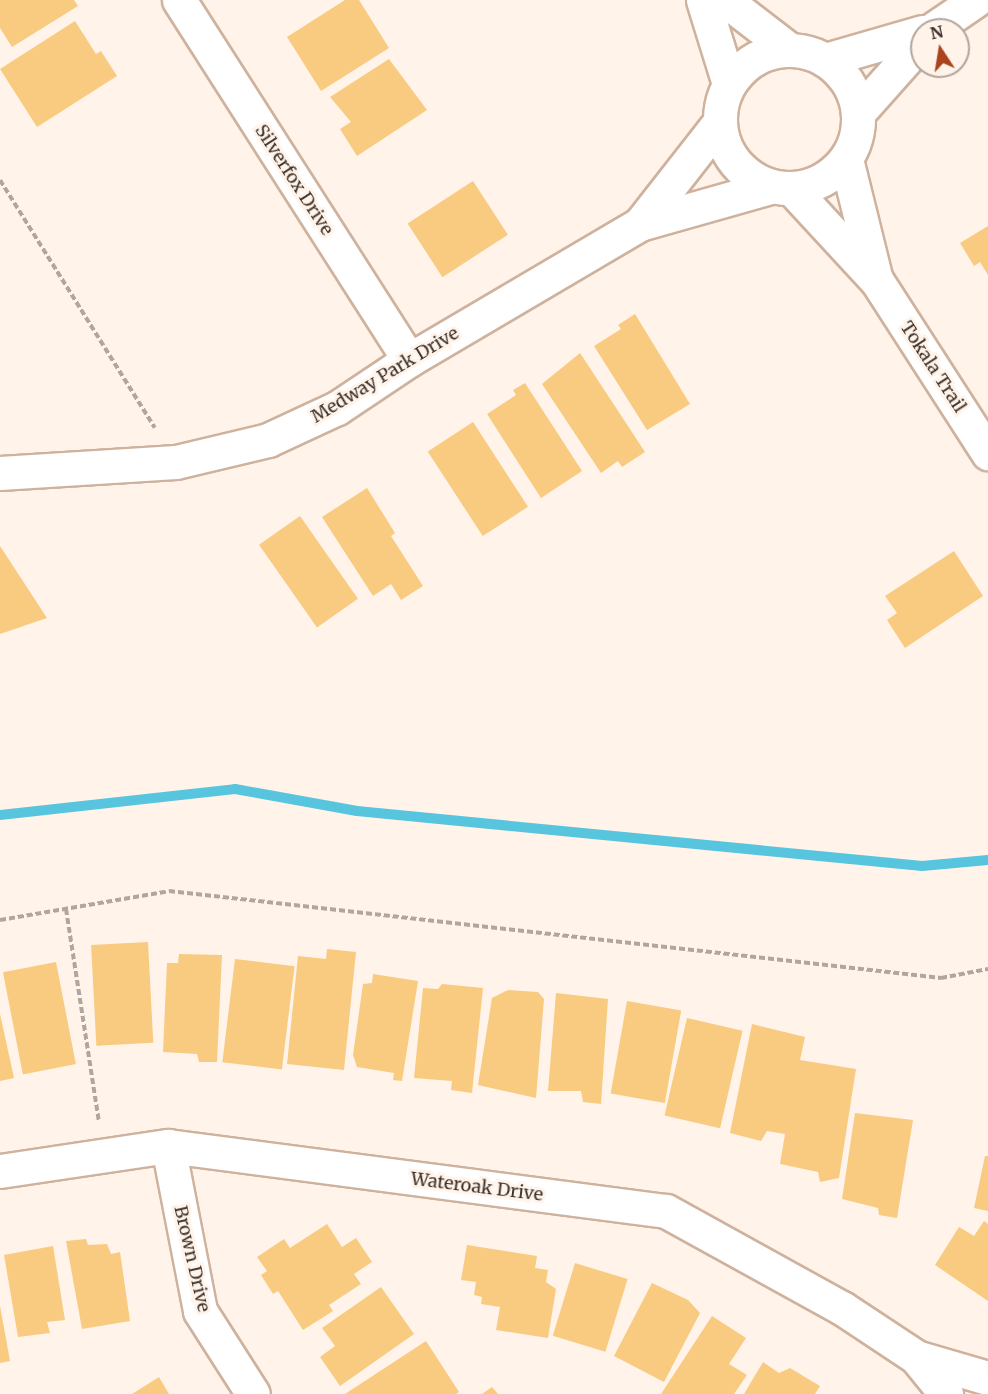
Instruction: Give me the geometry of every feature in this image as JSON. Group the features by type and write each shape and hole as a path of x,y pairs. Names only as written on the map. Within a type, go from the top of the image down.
{"street":[{"name":"Silverfox Drive","path":"179,0 409,360"},
{"path":"703,0 729,84"},
{"path":"725,0 789,50 825,60 841,74 853,92 858,113 856,137 846,159 832,174 813,185 781,188 751,178 735,163 724,145 719,123 721,103 729,84 745,66 766,54 789,50"},
{"path":"950,18 976,0"},
{"path":"825,60 910,38"},
{"path":"858,113 910,54"},
{"name":"Medway Park Drive","path":"640,224 719,123"},
{"name":"Tokala Trail","path":"846,159 877,281"},
{"name":"Medway Park Drive","path":"0,473 176,462 268,440 337,408 409,360 640,224 781,188"},
{"name":"Tokala Trail","path":"781,188 877,281 988,453"},
{"name":"Wateroak Drive","path":"0,1171 168,1146 666,1211 842,1308 916,1357 988,1378"},
{"name":"Brown Drive","path":"168,1146 200,1311 253,1394"},
{"name":"Wateroak Drive","path":"916,1357 946,1394"}],"path":[{"path":"0,180 176,462"},
{"path":"0,920 169,891 941,978 988,969"},
{"path":"66,909 106,1156"}],"building":[{"path":"0,0 74,0 78,6 12,47 0,28"},
{"path":"345,0 359,0 389,48 321,91 287,37"},
{"path":"75,21 96,54 101,51 117,76 37,127 0,69"},
{"path":"389,59 427,110 357,156 340,129 351,122 330,97"},
{"path":"473,181 508,235 442,277 408,223"},
{"path":"988,226 988,275 980,262 974,266 960,243"},
{"path":"635,314 690,404 647,430 594,346 621,329 618,325"},
{"path":"580,353 645,452 622,467 618,461 601,473 542,384"},
{"path":"525,383 582,471 541,498 487,414 516,395 513,390"},
{"path":"473,422 528,507 483,536 428,451"},
{"path":"367,488 395,533 391,536 423,586 401,600 391,584 373,596 322,517"},
{"path":"300,516 358,599 317,627 259,545"},
{"path":"0,546 47,618 0,634"},
{"path":"954,551 983,596 905,648 887,620 897,613 885,596"},
{"path":"148,942 153,1043 96,1046 91,945"},
{"path":"327,949 356,952 344,1070 287,1064 298,956 326,959"},
{"path":"179,954 222,955 217,1062 199,1062 197,1054 163,1052 167,963 178,963"},
{"path":"235,959 295,966 282,1070 222,1062"},
{"path":"56,962 76,1064 23,1074 3,972"},
{"path":"373,974 418,981 402,1081 393,1080 394,1073 357,1067 353,1055 363,984 372,983"},
{"path":"442,984 483,988 472,1093 451,1090 452,1081 414,1078 423,988 438,989"},
{"path":"508,990 538,992 544,999 536,1098 478,1085 492,998"},
{"path":"556,993 608,999 601,1104 583,1102 581,1091 548,1091"},
{"path":"627,1001 681,1011 665,1103 611,1094"},
{"path":"0,1014 14,1078 0,1081"},
{"path":"687,1018 743,1031 720,1128 665,1115"},
{"path":"752,1024 805,1037 800,1060 856,1069 839,1178 820,1182 818,1172 780,1164 785,1134 767,1131 761,1141 730,1133"},
{"path":"855,1113 913,1120 897,1218 879,1215 878,1208 842,1199"},
{"path":"985,1156 988,1156 988,1211 974,1208"},
{"path":"984,1221 988,1224 988,1301 935,1265 959,1227 974,1236"},
{"path":"327,1224 342,1247 356,1238 372,1262 354,1274 361,1284 329,1305 333,1311 303,1330 278,1291 273,1294 261,1275 267,1271 257,1257 284,1239 290,1248"},
{"path":"86,1239 88,1245 107,1244 111,1254 120,1252 130,1321 82,1329 66,1241"},
{"path":"467,1245 537,1256 535,1268 548,1270 546,1282 556,1289 548,1338 496,1330 500,1307 481,1304 482,1297 474,1295 476,1282 461,1280"},
{"path":"53,1246 65,1320 47,1322 50,1333 18,1337 4,1255"},
{"path":"575,1263 628,1279 605,1352 553,1336"},
{"path":"652,1283 688,1300 700,1313 664,1382 614,1356"},
{"path":"381,1287 414,1334 340,1386 320,1357 335,1346 322,1328"},
{"path":"0,1306 10,1361 0,1363"},
{"path":"712,1316 746,1338 729,1364 747,1375 734,1394 661,1394"},
{"path":"426,1341 459,1392 456,1394 345,1394"},
{"path":"763,1362 779,1373 790,1368 820,1386 815,1394 744,1394"},
{"path":"159,1377 169,1394 132,1394"},
{"path":"492,1387 498,1394 482,1394"}],"waterway":[{"path":"0,815 235,789 357,811 922,866 988,860"}]}
